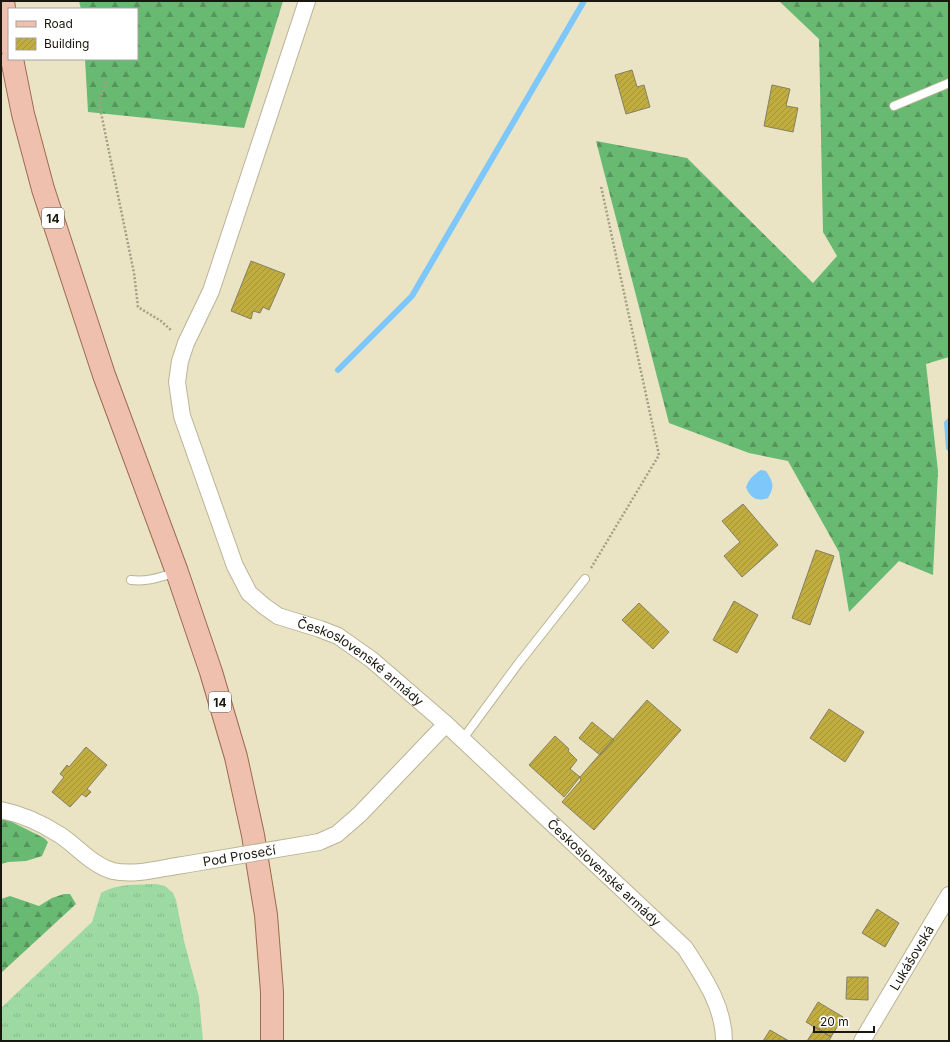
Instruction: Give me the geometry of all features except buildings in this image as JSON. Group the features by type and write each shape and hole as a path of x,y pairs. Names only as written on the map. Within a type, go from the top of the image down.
{"main road":[{"path":"3,1 8,37"},
{"name":"14","path":"12,60 43,189 104,375 177,572 236,756 253,835 266,915 272,992 272,1041"}],"street":[{"name":"Československé armády","path":"307,1 211,291 186,343 180,361 177,382 182,416 235,566 249,593 278,616 338,636 372,660 446,724 685,948 706,981 717,1006 724,1032 724,1041"},
{"name":"Pod Prosečí","path":"1,810 40,824 60,836 97,864 114,871 132,873 318,842 337,834 360,814 446,724"},
{"name":"Lukášovská","path":"862,1041 949,895"}],"lane":[{"path":"894,106 949,84"},
{"path":"131,580 150,580 177,572"},
{"path":"462,740 518,664 585,579"}],"path":[{"path":"106,82 99,103 134,273 138,307 161,321 186,343"},
{"path":"585,579 660,455 601,186"}],"green space":[{"path":"79,1 283,1 244,128 88,112 85,60 138,60 138,8 81,8"},
{"path":"779,1 949,1 949,357 926,364 938,471 933,575 899,561 849,612 839,552 788,461 749,453 669,423 596,141 687,158 813,283 837,256 823,232 819,39"},
{"path":"1,820 8,820 44,838 48,842 42,856 26,861 1,864"},
{"path":"156,884 165,886 173,893 176,900 184,941 199,997 203,1041 1,1041 1,1008 92,922 101,893 121,886"},
{"path":"64,894 70,894 76,904 1,973 1,899 10,896 39,906 52,898"}],"water":[{"path":"949,417 949,452 946,449 944,422"},
{"path":"761,470 766,471 772,481 772,490 768,498 760,500 754,498 746,487 752,477"}],"waterway":[{"path":"338,370 412,296 584,1"}]}
